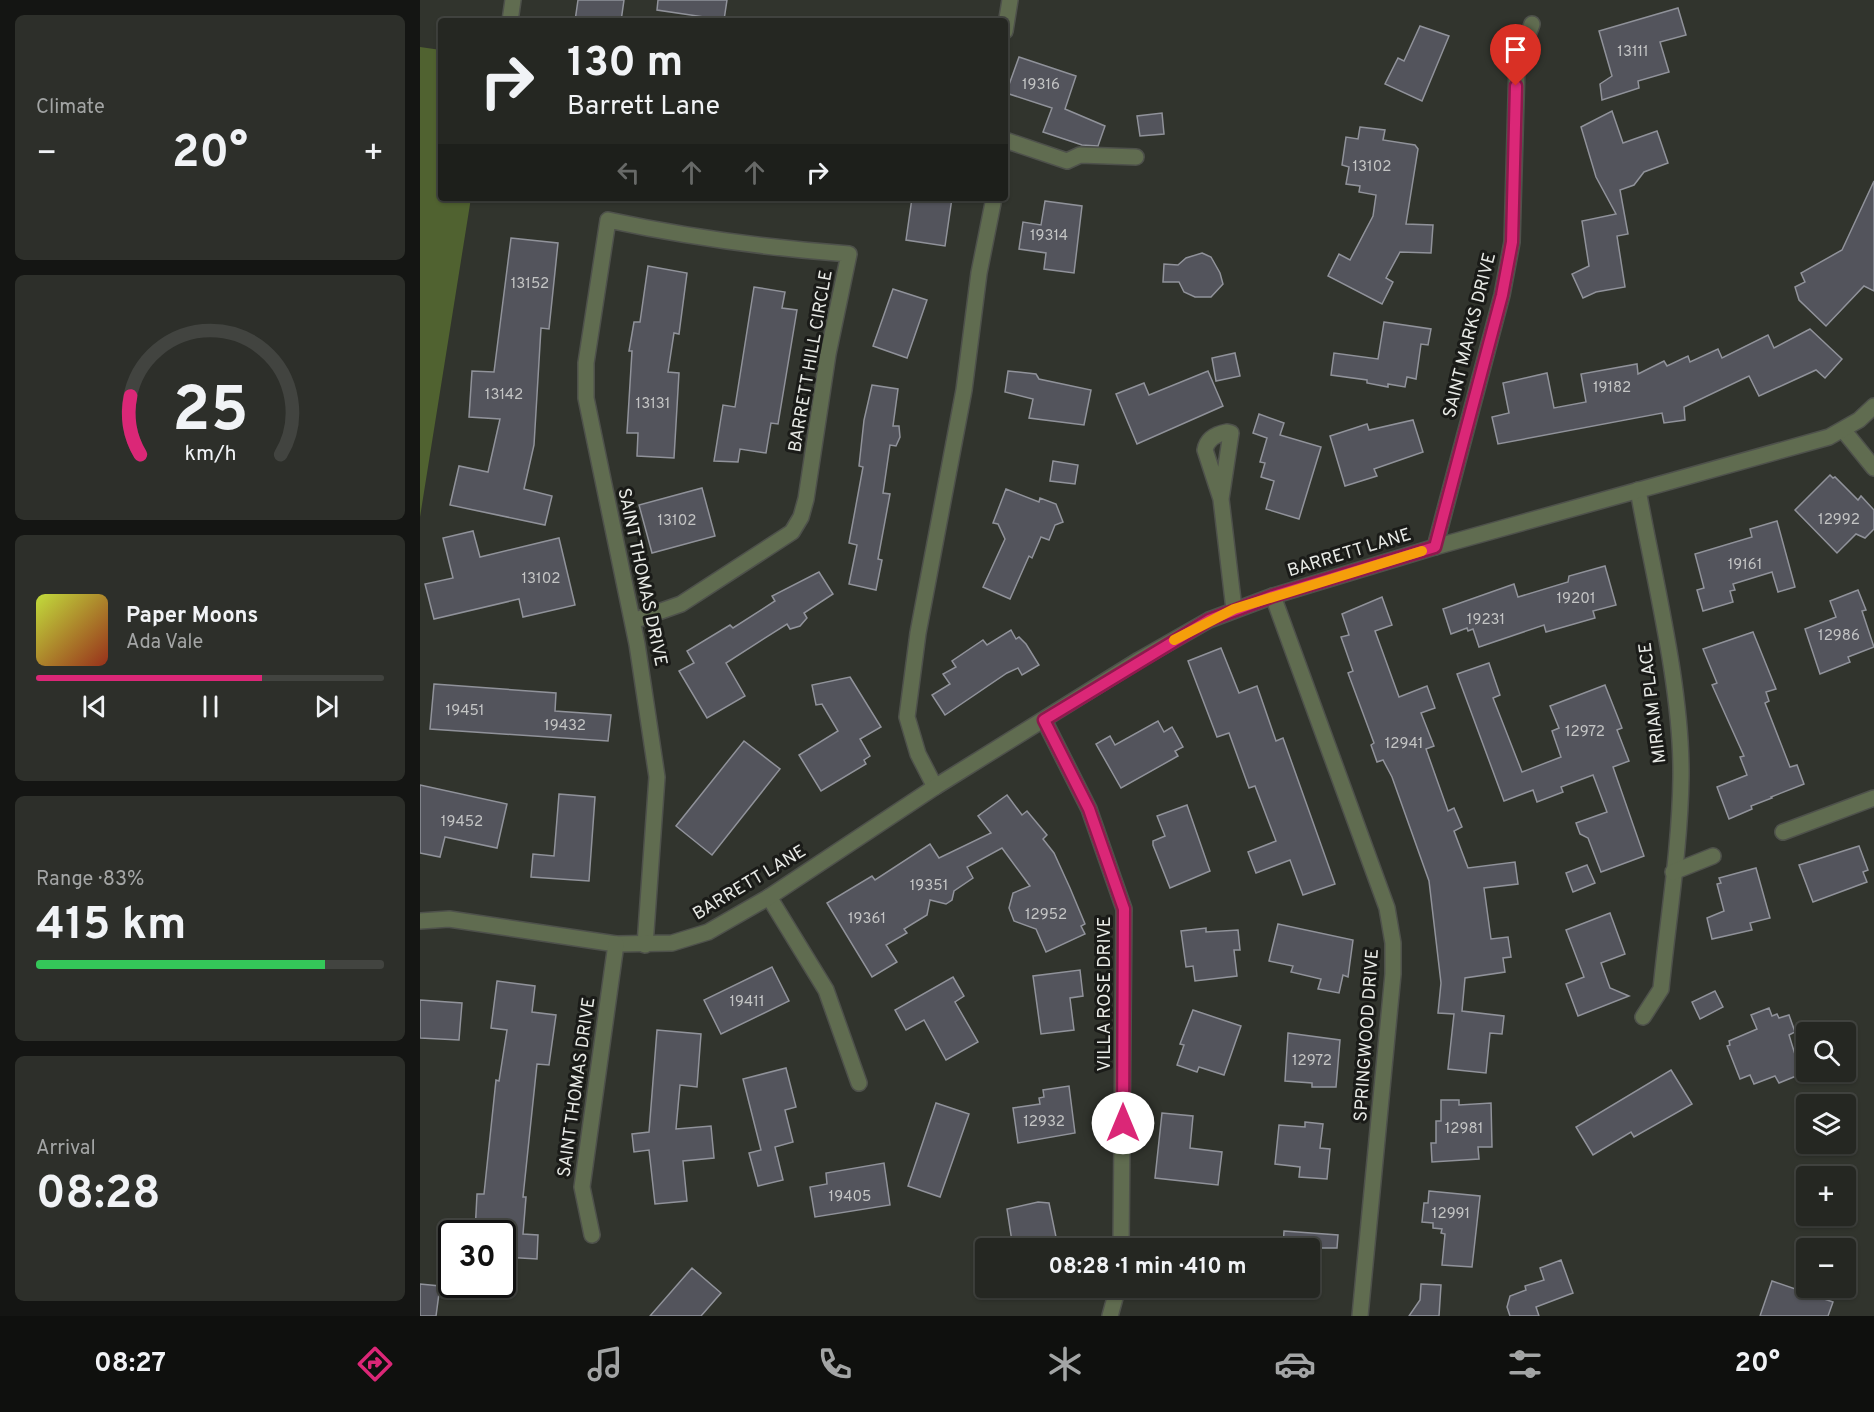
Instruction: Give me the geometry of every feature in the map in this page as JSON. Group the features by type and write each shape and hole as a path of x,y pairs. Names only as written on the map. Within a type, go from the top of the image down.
{"street":[{"path":"510,18 513,0"},
{"path":"1007,18 1010,0"},
{"name":"SAINT MARKS DRIVE","path":"1435,547 1502,295 1512,242 1516,64 1532,24"},
{"path":"1008,143 1067,161 1080,155 1136,157"},
{"path":"934,787 918,754 907,717 918,633 964,390 979,273 993,201"},
{"name":"SAINT THOMAS DRIVE","path":"608,220 586,363 586,398 633,621 657,777 645,945"},
{"name":"BARRETT HILL CIRCLE","path":"608,220 669,232 804,251 849,254 828,354 806,498 801,517 792,532 681,604 633,621"},
{"name":"BARRETT LANE","path":"420,921 449,919 616,944 672,943 708,932 769,897 934,787 1138,660 1203,623 1234,609 1435,547 1803,445 1844,431 1874,406"},
{"path":"1844,431 1874,468"},
{"name":"MIRIAM PLACE","path":"1638,490 1678,722 1681,776 1661,989 1643,1017"},
{"path":"1221,499 1234,609"},
{"name":"SPRINGWOOD DRIVE","path":"1273,596 1387,908 1394,943 1393,974 1360,1316"},
{"name":"VILLA ROSE DRIVE","path":"1044,720 1089,809 1124,909 1121,1238"},
{"path":"1783,832 1874,798"},
{"path":"1673,872 1713,856"},
{"path":"769,897 826,990 859,1083"},
{"name":"SAINT THOMAS DRIVE","path":"592,1235 582,1187 616,944"},
{"path":"1110,1316 1115,1298"}],"green space":[{"path":"420,47 438,50 438,201 471,201 420,517"}],"building":[{"path":"578,0 624,0 621,18 575,18"},
{"path":"658,0 727,0 724,18 657,10"},
{"path":"1678,8 1686,35 1660,42 1669,72 1638,81 1639,88 1602,100 1600,84 1612,76 1599,31"},
{"path":"1420,26 1449,36 1422,101 1385,84 1398,58 1404,61"},
{"path":"1019,57 1076,76 1065,109 1105,126 1098,146 1082,145 1043,132 1052,108 1008,94"},
{"path":"1612,111 1623,143 1657,131 1668,163 1644,172 1634,185 1620,190 1628,234 1617,236 1625,287 1596,292 1583,298 1572,274 1589,266 1582,221 1616,214 1596,177 1581,127"},
{"path":"1162,113 1164,134 1140,136 1137,116"},
{"path":"1360,127 1385,130 1383,140 1415,145 1418,149 1406,224 1433,225 1431,253 1400,252 1386,278 1393,282 1382,304 1328,276 1339,254 1350,260 1373,216 1376,195 1359,192 1360,186 1346,184 1349,167 1342,165 1346,137 1358,139"},
{"path":"1874,181 1874,291 1864,286 1826,326 1799,300 1795,287 1805,282 1801,273 1842,250"},
{"path":"912,201 952,201 945,246 906,240"},
{"path":"1045,201 1082,206 1074,273 1044,269 1046,253 1019,249 1023,222 1041,225"},
{"path":"511,238 558,243 549,329 541,328 534,445 524,489 552,496 545,525 450,505 459,466 488,472 500,419 469,417 472,371 494,372"},
{"path":"1202,253 1211,257 1223,284 1211,297 1195,297 1184,292 1179,282 1163,282 1164,264 1178,265 1186,258"},
{"path":"648,266 687,273 679,334 674,333 668,372 679,373 674,458 637,456 638,433 627,433 632,351 629,351 634,322 640,322"},
{"path":"754,287 785,292 782,308 797,310 778,424 771,423 766,453 740,449 738,462 714,461 723,405 735,407"},
{"path":"893,289 927,300 907,358 873,346"},
{"path":"1384,322 1431,329 1428,345 1421,344 1416,379 1407,377 1405,387 1388,384 1388,387 1367,383 1367,380 1331,375 1334,353 1378,359"},
{"path":"1810,329 1842,359 1825,378 1816,370 1759,396 1749,376 1684,407 1685,420 1664,423 1662,413 1498,444 1492,417 1509,413 1503,383 1547,373 1554,408 1586,402 1581,374 1637,364 1638,374 1664,361 1667,366 1688,356 1690,362 1718,349 1722,358 1768,335 1774,348"},
{"path":"1235,353 1240,376 1216,381 1212,358"},
{"path":"1008,371 1036,374 1039,379 1091,390 1084,425 1029,418 1033,399 1005,392"},
{"path":"1208,371 1223,406 1137,444 1116,394 1144,383 1149,395"},
{"path":"872,385 898,389 893,426 899,426 900,437 896,446 890,445 883,493 890,494 878,559 882,560 876,590 849,584 857,545 849,543 863,467 859,466 864,420"},
{"path":"1259,414 1284,423 1280,435 1321,447 1299,519 1266,509 1274,481 1261,477 1265,463 1260,462 1267,438 1253,433"},
{"path":"1413,420 1423,452 1374,469 1377,476 1345,486 1330,436 1367,424 1369,430"},
{"path":"1053,461 1078,465 1075,484 1050,481"},
{"path":"1830,475 1835,477 1858,500 1861,496 1874,510 1874,529 1865,538 1856,534 1837,553 1795,510"},
{"path":"702,488 715,536 652,553 639,505"},
{"path":"1006,489 1039,502 1040,498 1056,504 1063,522 1055,525 1049,540 1041,537 1032,558 1029,556 1010,599 983,587 1005,539 998,524 993,523"},
{"path":"1777,521 1795,587 1778,592 1772,572 1733,584 1735,590 1730,591 1733,602 1703,611 1697,590 1704,588 1695,554 1752,537 1750,529"},
{"path":"473,531 480,557 559,538 575,605 523,617 519,599 434,619 425,584 453,578 443,538"},
{"path":"1605,566 1616,605 1593,611 1595,618 1546,632 1544,625 1479,647 1473,629 1468,631 1467,628 1451,634 1443,609 1514,584 1518,597 1568,582 1569,576"},
{"path":"819,572 833,594 804,613 807,618 800,626 790,629 787,624 726,663 745,696 707,718 679,671 694,663 687,651 730,625 733,628 775,601 772,596"},
{"path":"1858,590 1866,610 1862,611 1874,647 1848,657 1850,662 1820,674 1805,629 1836,617 1830,601"},
{"path":"1382,597 1392,625 1375,631 1399,697 1427,686 1435,708 1421,713 1434,746 1426,749 1448,811 1454,808 1462,827 1454,831 1468,868 1515,862 1518,884 1484,888 1491,939 1508,937 1511,957 1503,958 1505,972 1465,978 1462,1011 1504,1016 1502,1034 1490,1033 1486,1073 1448,1069 1454,1014 1438,1013 1441,983 1429,881 1392,777 1383,760 1377,762 1371,745 1374,743 1348,673 1353,671 1341,637 1349,635 1342,614"},
{"path":"1011,630 1016,639 1019,637 1026,644 1039,665 1022,675 1018,668 1007,673 945,715 932,695 950,684 943,674 956,667 952,661 983,640 987,645"},
{"path":"1753,632 1776,689 1766,692 1769,701 1765,703 1790,767 1797,765 1804,784 1751,806 1752,809 1729,819 1717,787 1747,775 1740,757 1744,756 1712,685 1717,683 1703,649"},
{"path":"1221,648 1239,693 1257,686 1276,741 1283,738 1335,884 1303,895 1290,860 1256,873 1248,852 1276,841 1255,786 1249,788 1229,733 1217,737 1188,661"},
{"path":"1489,663 1500,695 1493,698 1522,772 1561,757 1552,731 1559,728 1550,706 1605,685 1622,728 1617,730 1629,761 1613,767 1644,856 1601,872 1588,838 1580,834 1576,823 1607,812 1593,775 1561,787 1563,792 1537,802 1533,790 1504,801 1457,674"},
{"path":"850,677 881,727 860,739 870,756 864,760 866,764 821,791 799,755 838,731 822,704 816,705 812,685"},
{"path":"434,684 556,693 555,711 611,715 608,741 430,729"},
{"path":"1158,721 1164,732 1172,727 1183,747 1175,751 1178,756 1121,788 1096,744 1110,736 1115,745"},
{"path":"744,741 780,769 712,855 676,826"},
{"path":"420,785 507,804 497,848 445,837 440,857 420,853"},
{"path":"559,794 595,797 589,881 531,877 533,854 554,856"},
{"path":"1007,795 1022,815 1027,811 1047,835 1043,839 1054,853 1070,888 1085,924 1081,926 1085,934 1046,952 1036,929 1014,921 1009,908 1013,893 1030,886 1002,848 967,867 973,878 954,891 952,900 946,904 930,900 927,915 904,929 907,933 886,945 897,962 872,977 827,903 872,876 875,880 930,844 939,858 991,833 978,816"},
{"path":"1187,805 1210,871 1170,888 1153,845 1153,841 1165,836 1157,816"},
{"path":"1859,846 1868,870 1863,872 1867,882 1813,902 1799,865"},
{"path":"1587,865 1595,883 1573,892 1566,873"},
{"path":"1756,868 1770,918 1750,923 1752,930 1712,939 1707,918 1724,911 1717,884 1721,883 1719,878"},
{"path":"1610,913 1625,954 1601,963 1610,988 1629,996 1578,1016 1566,984 1584,977 1566,930"},
{"path":"1278,924 1353,940 1348,977 1343,975 1339,993 1318,989 1321,979 1291,972 1293,966 1269,961"},
{"path":"1206,928 1206,932 1238,930 1240,950 1234,950 1237,976 1195,981 1193,966 1186,967 1181,931"},
{"path":"772,967 789,1001 721,1034 704,1000"},
{"path":"1080,970 1083,996 1070,998 1074,1030 1041,1034 1033,976"},
{"path":"953,977 964,996 955,1002 978,1042 946,1060 924,1020 906,1030 895,1010"},
{"path":"497,981 535,986 532,1012 556,1015 549,1065 537,1064 523,1197 526,1197 523,1234 538,1235 537,1259 516,1258 516,1220 476,1220 477,1194 484,1194 496,1080 499,1081 507,1030 491,1028"},
{"path":"1715,991 1723,1007 1700,1019 1692,1002"},
{"path":"420,1000 462,1003 459,1040 420,1038"},
{"path":"1769,1008 1772,1016 1777,1014 1779,1018 1789,1015 1795,1032 1789,1035 1796,1058 1796,1076 1779,1083 1775,1076 1754,1084 1750,1075 1740,1079 1727,1046 1730,1045 1729,1041 1757,1029 1751,1015"},
{"path":"1193,1010 1241,1026 1224,1075 1199,1067 1197,1072 1177,1065 1184,1045 1180,1044"},
{"path":"657,1030 701,1034 697,1087 680,1085 676,1129 711,1126 714,1158 683,1161 687,1201 655,1204 649,1150 634,1152 632,1134 649,1132"},
{"path":"1288,1033 1340,1040 1336,1087 1312,1087 1312,1083 1285,1081"},
{"path":"786,1068 796,1107 785,1110 793,1142 775,1147 783,1180 758,1186 749,1153 761,1150 743,1079"},
{"path":"1671,1070 1692,1104 1634,1137 1631,1132 1593,1155 1576,1127"},
{"path":"1069,1086 1075,1133 1018,1143 1013,1108 1040,1104 1039,1098 1044,1097 1043,1090"},
{"path":"1441,1100 1459,1100 1459,1105 1491,1103 1492,1147 1478,1147 1479,1159 1432,1162 1431,1143 1436,1143 1436,1121 1441,1121"},
{"path":"936,1103 969,1114 940,1197 908,1186"},
{"path":"1162,1113 1193,1116 1190,1148 1222,1152 1218,1185 1155,1178"},
{"path":"1305,1122 1323,1124 1320,1148 1330,1149 1327,1179 1299,1177 1300,1167 1275,1164 1279,1125 1305,1127"},
{"path":"884,1163 890,1205 815,1217 810,1187 827,1184 826,1173"},
{"path":"1429,1191 1480,1196 1472,1267 1442,1265 1445,1234 1441,1233 1442,1229 1433,1228 1433,1223 1422,1222 1424,1203 1428,1203"},
{"path":"1038,1202 1049,1203 1056,1238 1011,1238 1007,1209"},
{"path":"1284,1231 1338,1235 1337,1248 1320,1248 1320,1238 1284,1238"},
{"path":"1561,1260 1573,1293 1536,1307 1539,1316 1510,1316 1507,1307 1510,1296 1526,1290 1525,1286 1544,1280 1540,1268"},
{"path":"692,1268 721,1293 701,1316 650,1316"},
{"path":"1772,1281 1796,1289 1796,1298 1821,1298 1833,1302 1828,1316 1760,1316"},
{"path":"420,1284 438,1286 436,1316 420,1316"},
{"path":"1421,1284 1441,1285 1439,1316 1409,1316 1420,1300"}],"slow traffic":[{"path":"1174,640 1234,609 1422,551"}],"route":[{"path":"1123,1123 1124,909 1089,809 1044,720 1138,660 1209,620 1273,596 1435,547 1502,295 1512,242 1516,86"}]}
